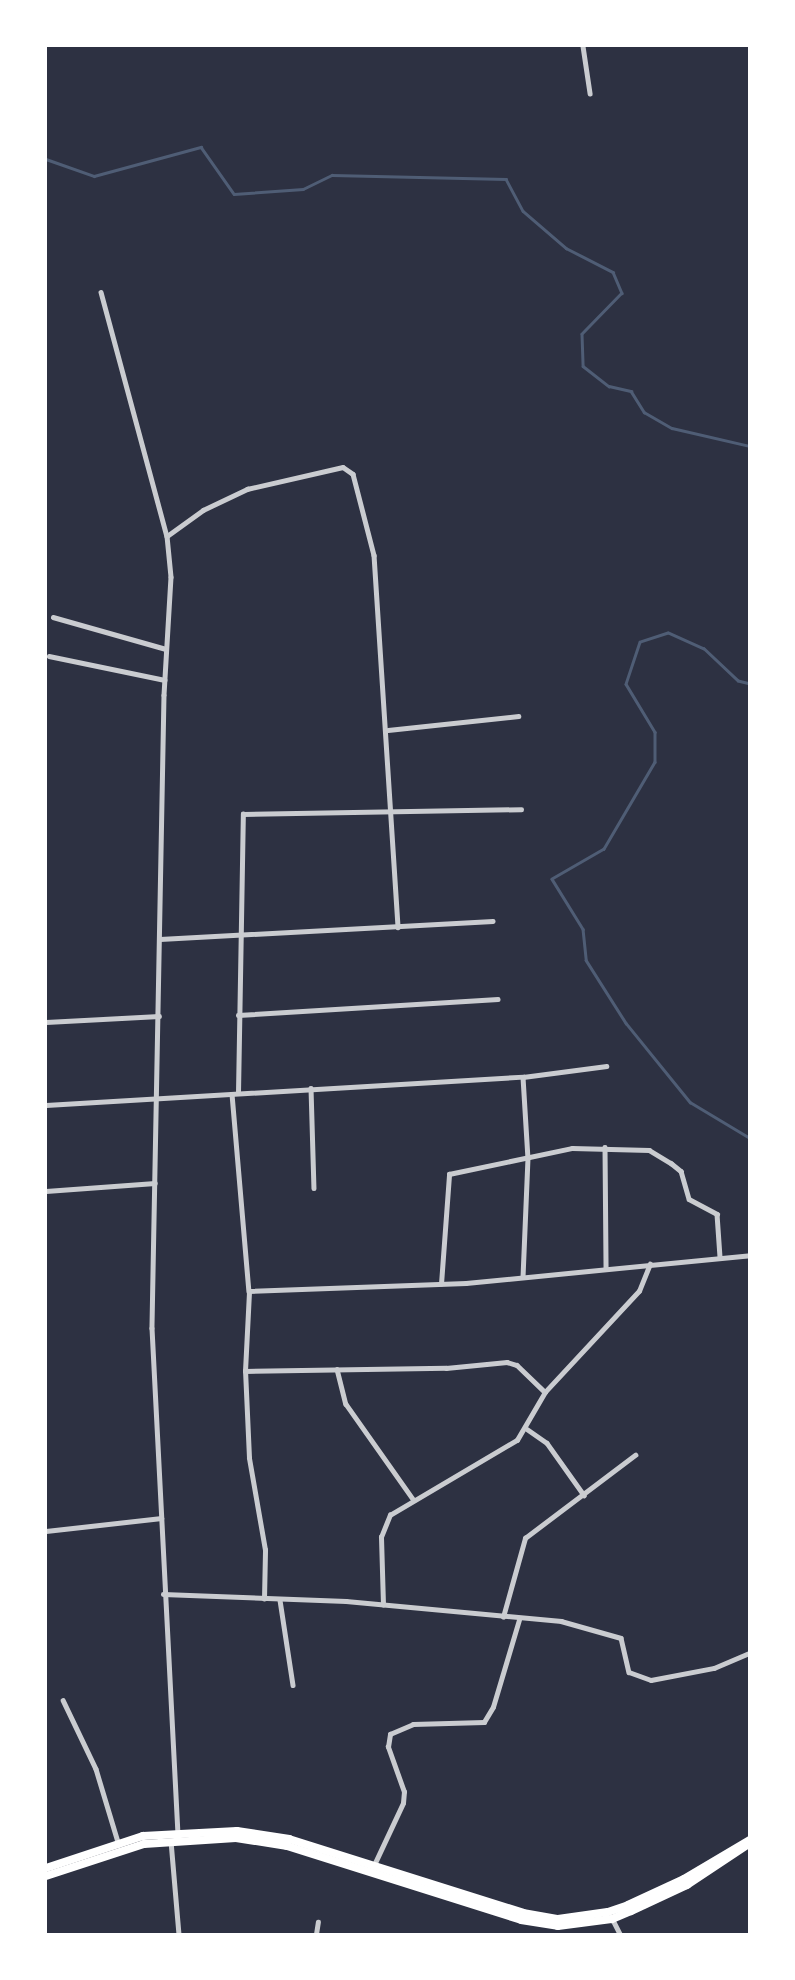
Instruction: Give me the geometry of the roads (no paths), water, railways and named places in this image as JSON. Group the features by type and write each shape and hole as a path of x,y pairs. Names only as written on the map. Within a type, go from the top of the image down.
{"highway":[{"path":"46,1868 119,1846 174,1836 262,1834 374,1865 437,1889"},
{"path":"174,1836 236,1838 287,1846 541,1918 610,1915 684,1879 750,1841"},
{"path":"46,1876 119,1846"}],"street":[{"path":"583,46 590,93"},
{"path":"101,292 167,536 171,577 165,680 152,1328 179,1934"},
{"path":"167,536 203,510 247,489 328,469 349,469 365,511 374,555 388,730 398,927"},
{"path":"53,617 166,649"},
{"path":"49,656 165,680"},
{"path":"388,730 517,716"},
{"path":"264,1599 265,1550 249,1458 245,1371 249,1290 235,1094 243,814 520,809"},
{"path":"160,939 493,921"},
{"path":"238,1015 498,999"},
{"path":"46,1022 159,1016"},
{"path":"46,1105 523,1077 606,1066"},
{"path":"523,1077 528,1158 523,1276"},
{"path":"311,1088 314,1188"},
{"path":"605,1146 606,1268"},
{"path":"441,1284 446,1177 528,1158 605,1146 649,1150 681,1171 689,1199 717,1213 720,1256"},
{"path":"46,1191 155,1184"},
{"path":"249,1290 441,1284 750,1255"},
{"path":"383,1605 384,1526 390,1515 413,1499 505,1448 527,1429 545,1392 626,1309 650,1264"},
{"path":"245,1371 446,1368 506,1362 517,1365 545,1392"},
{"path":"337,1368 346,1404 413,1499"},
{"path":"527,1429 547,1443 584,1495"},
{"path":"503,1617 525,1538 635,1455"},
{"path":"46,1531 161,1518"},
{"path":"163,1594 383,1605 519,1620 561,1621 621,1638 629,1672 651,1680 714,1668 750,1653"},
{"path":"280,1600 293,1685"},
{"path":"374,1865 402,1803 404,1792 388,1747 390,1734 413,1724 484,1722 493,1707 519,1620"},
{"path":"62,1700 96,1769 119,1846"},
{"path":"610,1915 620,1934"},
{"path":"316,1934 318,1922"}],"waterway":[{"path":"46,159 94,176 201,147 234,194 303,189 332,175 506,179 523,211 566,248 613,272 622,293 582,334 583,366 609,386 631,391 644,412 672,428 750,446"},
{"path":"750,684 738,681 704,649 668,633 640,642 626,684 655,732 655,762 604,849 552,879 583,929 586,960 626,1023 690,1102 750,1138"}]}
